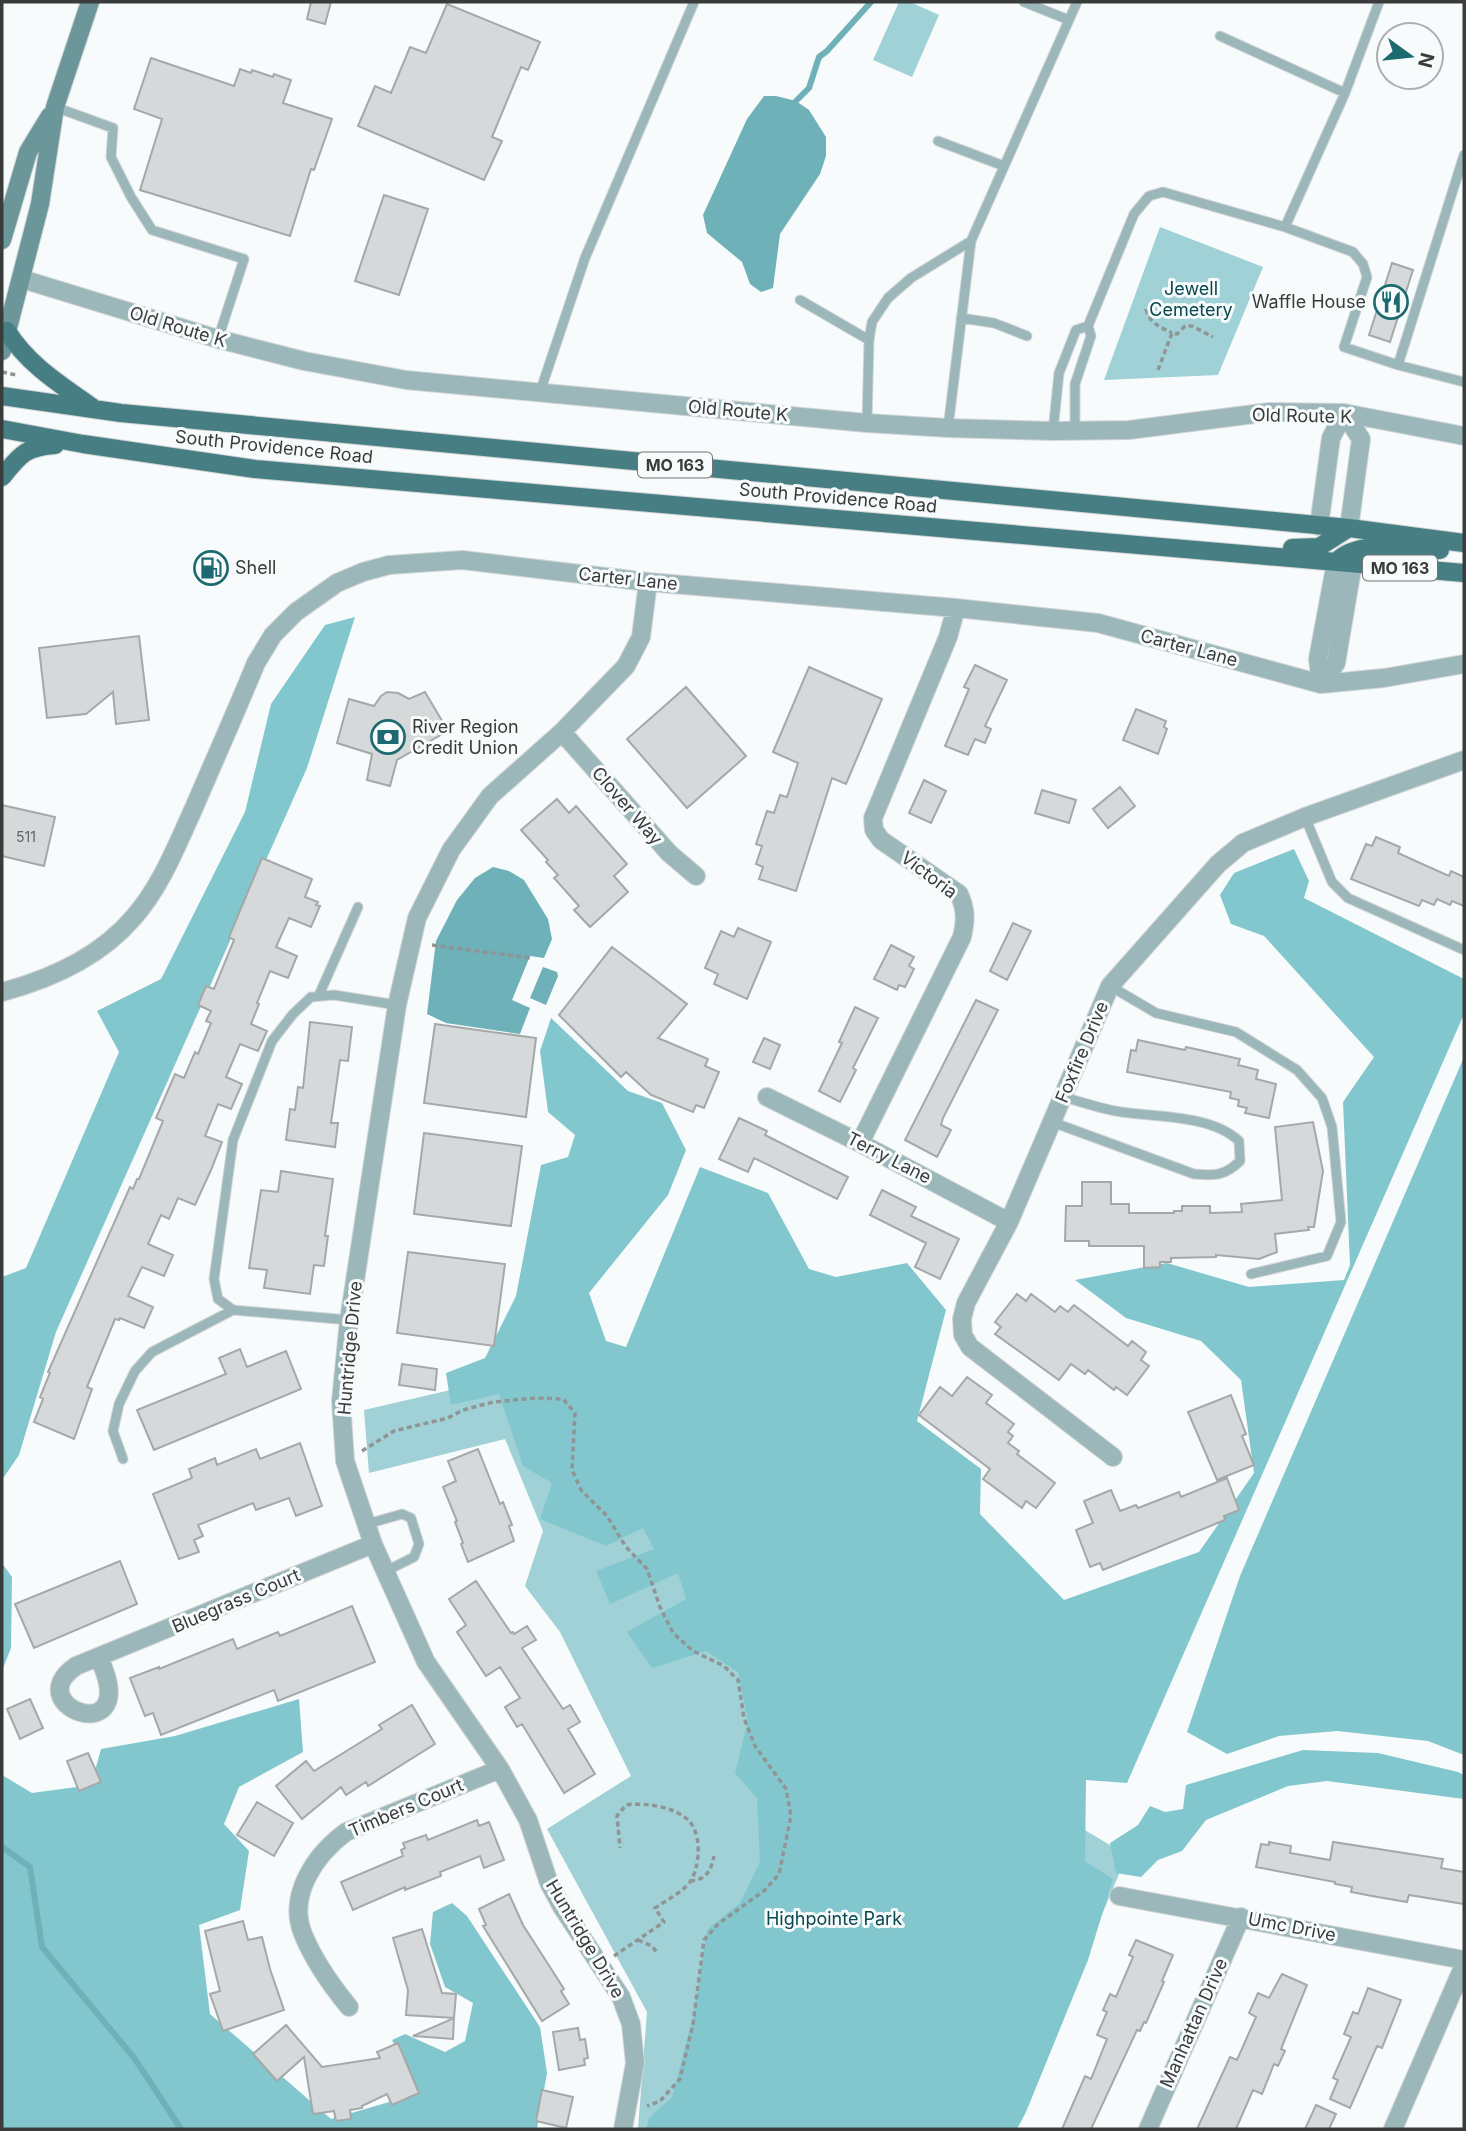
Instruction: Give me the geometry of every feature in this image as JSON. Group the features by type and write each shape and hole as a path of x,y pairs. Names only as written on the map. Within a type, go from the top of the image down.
{"main road":[{"path":"7,331 45,374 95,409"},
{"name":"South Providence Road","path":"2,396 95,409 1349,528 1464,543"},
{"name":"South Providence Road","path":"2,429 255,470 1464,573"},
{"path":"2,477 21,453 36,446 83,444"},
{"path":"1211,550 1222,542 1303,549 1319,547 1349,528"},
{"path":"1345,563 1343,554 1367,547 1452,551 1464,543"}],"street":[{"path":"2,351 40,204 55,107 90,2"},
{"path":"2,240 28,152 55,107"},
{"name":"Old Route K","path":"22,279 218,339 304,361 406,380 867,423 948,428 1129,430 1270,412 1345,413 1464,436"},
{"path":"1319,526 1331,438 1345,413 1361,439 1349,528"},
{"name":"Carter Lane","path":"2,992 41,982 70,968 105,944 134,918 164,873 256,663 273,635 315,597 363,572 389,565 462,559 648,582 1098,623 1321,684 1384,678 1464,664"},
{"path":"1321,684 1318,659 1345,563"},
{"name":"Huntridge Drive","path":"624,2122 635,2063 631,2024 621,1997 549,1883 528,1820 500,1769 426,1662 373,1544 345,1461 341,1401 349,1320 397,1005 417,918 451,850 490,796 562,732 626,666 641,637 648,582"},
{"name":"Victoria","path":"860,1143 962,937 966,920 965,906 958,894 881,840 874,830 873,818 948,637 956,608"},
{"name":"Clover Way","path":"562,732 669,853 696,876"},
{"name":"Foxfire Drive","path":"1113,1457 970,1347 963,1335 962,1319 966,1303 1009,1222 1110,986 1226,857 1243,843 1305,817 1464,760"},
{"name":"Terry Lane","path":"767,1097 1009,1222"},
{"name":"Bluegrass Court","path":"99,1658 373,1544"},
{"name":"Timbers Court","path":"349,2007 325,1976 302,1932 300,1910 303,1888 313,1864 329,1844 346,1832 500,1769"},
{"name":"Umc Drive","path":"1119,1896 1241,1917 1464,1962"},
{"name":"Manhattan Drive","path":"1147,2129 1241,1917"},
{"path":"1392,2129 1464,1962"}],"lane":[{"path":"540,392 585,258 694,2"},
{"path":"1024,2 1069,20"},
{"path":"948,428 971,241 1077,2"},
{"path":"1285,227 1345,93 1380,2"},
{"path":"1220,36 1345,93"},
{"path":"55,107 113,128 111,157 131,197 152,230 244,259 218,339"},
{"path":"938,141 1004,166"},
{"path":"1398,365 1464,155"},
{"path":"1075,431 1075,384 1091,336 1088,326 1134,214 1149,196 1163,192 1285,227 1353,252 1363,264 1367,277 1344,347 1398,365 1464,382"},
{"path":"867,423 869,340 872,322 888,298 911,278 971,241"},
{"path":"800,300 869,340"},
{"path":"961,318 994,323 1027,336"},
{"path":"1053,431 1059,373 1076,330 1088,326"},
{"path":"1305,817 1332,883 1348,898 1464,950"},
{"path":"319,995 358,907"},
{"path":"1110,986 1156,1013 1236,1032 1297,1070 1322,1098 1332,1127 1340,1222 1327,1256 1251,1274"},
{"path":"349,1320 233,1310 218,1299 214,1279 233,1140 272,1041 293,1014 311,997 334,995 397,1005"},
{"path":"1052,1122 1194,1174 1215,1176 1230,1172 1240,1161 1239,1141 1229,1131 1211,1124 1117,1111 1063,1097"},
{"path":"123,1459 113,1431 119,1404 135,1371 152,1352 233,1310"},
{"path":"367,1524 402,1514 411,1518 419,1544 414,1557 386,1571"}],"path":[{"path":"1146,309 1148,317 1156,325 1172,333 1177,334 1185,326 1192,326 1213,337"},
{"path":"1158,370 1172,333"},
{"path":"2,372 16,375"},
{"path":"433,945 530,958"},
{"path":"345,1461 394,1431 448,1418 463,1410 493,1402 535,1398 563,1399 575,1413 572,1469 581,1490 607,1516 626,1547 647,1569 660,1607 673,1633 693,1651 724,1666 738,1680 744,1718 755,1746 786,1789 791,1816 779,1874 765,1890 718,1924 704,1940 693,2024 680,2079 660,2101 624,2122"},
{"path":"600,1965 664,1922 655,1908 681,1891 690,1881 696,1870 699,1850 689,1821 674,1812 639,1803 626,1805 617,1816 620,1848"},
{"path":"690,1881 699,1881 706,1876 712,1868 714,1856"},
{"path":"638,1940 652,1947 657,1954"}],"green space":[{"path":"899,2 910,2 939,15 912,77 873,60"},
{"name":"Jewell Cemetery","path":"1160,227 1263,267 1218,375 1104,380"},
{"path":"355,617 307,768 56,1332 19,1455 2,1480 2,1277 26,1268 119,1052 97,1011 161,979 245,812 271,704 325,625"},
{"path":"1294,849 1309,881 1304,898 1464,979 1464,1014 1127,1783 1086,1780 1085,1861 1113,1879 1088,1960 1026,2112 1017,2129 646,2129 649,2118 672,2097 693,2017 707,1930 740,1903 760,1862 757,1798 735,1773 748,1721 738,1672 706,1651 652,1668 627,1632 686,1599 678,1573 610,1604 596,1571 654,1549 643,1528 606,1546 540,1519 552,1483 523,1466 499,1394 451,1405 446,1373 485,1358 516,1296 541,1165 568,1157 575,1135 548,1112 540,1051 551,1018 628,1091 662,1103 686,1150 668,1195 589,1293 606,1341 626,1347 700,1167 768,1193 809,1269 836,1277 907,1263 946,1310 917,1421 981,1469 980,1514 1064,1600 1199,1552 1254,1473 1241,1380 1201,1341 1126,1318 1075,1280 1167,1263 1249,1287 1344,1280 1350,1265 1343,1102 1374,1057 1264,936 1231,924 1220,895 1234,873"},
{"path":"1464,1057 1464,1755 1428,1741 1337,1731 1279,1736 1227,1754 1187,1732 1240,1576"},
{"name":"Highpointe Park","path":"620,1351 983,1770 1127,1855 1012,2129 638,2129 647,2012 547,1829 631,1776 560,1632 525,1586 543,1531 505,1439 369,1473 364,1410"},
{"path":"2,1563 12,1577 11,1648 2,1671"},
{"path":"299,1699 303,1752 239,1787 224,1824 249,1851 240,1910 199,1925 210,2014 331,2119 420,2093 392,2040 405,2034 445,2052 465,2041 473,2003 445,1987 430,1944 433,1912 452,1903 467,1916 540,2027 547,2073 537,2129 2,2129 2,1775 32,1793 91,1785 101,1749 175,1736"},
{"path":"1303,1750 1378,1753 1458,1772 1464,1775 1464,1799 1327,1781 1288,1786 1206,1820 1182,1851 1158,1860 1141,1877 1116,1873 1110,1843 1138,1825 1150,1806 1165,1812 1183,1809 1186,1785"}],"shaded area":[{"path":"764,96 796,101 809,110 826,137 826,156 820,174 780,234 773,288 761,292 750,284 742,262 707,233 703,215 747,119"},
{"path":"493,867 509,871 524,880 548,919 552,939 544,958 530,956 512,1000 530,1008 520,1034 446,1023 427,1014 436,941 457,900 475,878"},
{"path":"543,967 557,972 558,976 546,1005 530,998"}],"building":[{"path":"311,2 331,2 325,24 307,19"},
{"path":"447,4 540,42 528,70 521,67 492,137 502,141 484,180 358,126 375,86 391,93 410,47 426,53"},
{"path":"151,58 234,86 240,69 273,77 274,74 291,80 283,103 332,119 314,170 311,169 290,236 140,190 162,119 134,109"},
{"path":"384,195 428,209 399,295 355,281"},
{"name":"Waffle House","path":"1392,263 1413,270 1390,342 1369,335"},
{"path":"139,636 149,720 116,724 113,692 86,714 47,718 39,648"},
{"path":"975,665 1007,680 985,726 991,729 985,743 975,739 968,755 945,746 969,689 964,687"},
{"path":"809,667 882,699 846,784 832,778 796,891 759,879 763,867 756,864 762,846 756,844 767,811 774,813 780,795 787,797 798,763 773,752"},
{"path":"686,687 746,756 687,808 627,739"},
{"name":"River Region Credit Union","path":"387,692 398,693 409,699 425,692 448,731 397,760 390,786 367,780 372,754 337,743 349,699 374,706"},
{"path":"1136,709 1166,721 1164,727 1167,729 1158,754 1123,740"},
{"path":"924,780 946,791 931,823 909,813"},
{"path":"1120,787 1135,806 1108,828 1093,809"},
{"path":"1042,790 1076,800 1069,823 1035,813"},
{"path":"557,799 569,813 576,806 627,864 614,876 628,892 590,927 574,910 579,906 554,878 558,875 546,862 548,860 521,830"},
{"path":"2,805 55,817 44,866 2,856"},
{"path":"1376,837 1400,847 1398,853 1420,863 1449,876 1451,871 1464,877 1464,906 1452,901 1450,905 1437,899 1434,905 1422,900 1419,906 1351,879 1366,844 1372,846"},
{"path":"262,858 312,879 305,897 318,902 316,905 320,906 311,927 289,918 276,947 297,956 288,978 270,971 251,1024 267,1031 258,1051 240,1044 226,1077 242,1084 231,1109 218,1104 205,1136 222,1142 211,1170 195,1205 178,1198 169,1219 161,1215 148,1244 173,1255 164,1276 142,1267 128,1296 153,1307 144,1328 120,1318 115,1319 87,1387 92,1389 74,1439 34,1422 43,1399 40,1397 50,1373 48,1372 130,1187 133,1189 139,1179 163,1121 156,1118 175,1074 184,1078 211,1023 206,1021 211,1011 198,1005 206,986 214,989 234,940 229,937"},
{"path":"1013,923 1031,931 1007,980 990,971"},
{"path":"738,928 771,942 747,999 714,984 718,974 705,968 721,931 734,937"},
{"path":"891,945 914,957 909,966 914,969 905,987 899,985 897,990 874,979"},
{"path":"612,947 687,1004 658,1038 708,1059 705,1066 719,1072 704,1108 696,1105 693,1112 651,1095 626,1072 621,1077 559,1015"},
{"path":"976,1000 998,1010 943,1118 941,1125 951,1130 937,1157 905,1140"},
{"path":"855,1007 878,1018 853,1068 856,1070 840,1102 819,1091 842,1043 839,1042"},
{"path":"310,1022 352,1027 348,1061 340,1060 331,1123 338,1123 335,1147 286,1140 290,1109 295,1110 298,1087 303,1088"},
{"path":"435,1024 536,1038 526,1117 424,1103"},
{"path":"764,1038 780,1045 770,1069 753,1062"},
{"path":"1138,1040 1240,1059 1238,1065 1258,1070 1256,1079 1276,1084 1269,1118 1245,1113 1247,1108 1238,1106 1239,1100 1230,1098 1231,1092 1127,1072 1131,1050 1136,1051"},
{"path":"739,1118 767,1131 765,1135 848,1177 837,1199 754,1158 748,1172 719,1159"},
{"path":"1313,1122 1323,1171 1314,1227 1275,1234 1277,1252 1259,1259 1216,1255 1171,1258 1171,1262 1160,1262 1160,1267 1144,1268 1144,1246 1089,1246 1089,1241 1065,1241 1066,1206 1082,1206 1082,1182 1111,1182 1111,1204 1129,1204 1129,1213 1174,1213 1182,1211 1182,1206 1210,1206 1210,1213 1242,1212 1241,1204 1282,1200 1275,1127"},
{"path":"424,1133 522,1146 511,1226 414,1214"},
{"path":"281,1171 333,1179 324,1266 314,1265 310,1294 264,1288 267,1270 249,1268 261,1190 278,1192"},
{"path":"882,1190 916,1207 911,1216 959,1239 940,1279 915,1267 926,1243 870,1215"},
{"path":"408,1252 505,1264 494,1346 397,1333"},
{"path":"1017,1294 1026,1301 1031,1294 1055,1312 1060,1306 1068,1312 1074,1305 1128,1346 1132,1341 1146,1352 1141,1360 1149,1366 1127,1395 1116,1387 1114,1390 1088,1370 1085,1374 1071,1364 1059,1380 995,1334 1001,1327 995,1322"},
{"path":"240,1349 247,1367 286,1351 301,1389 154,1450 137,1410 226,1374 219,1358"},
{"path":"402,1364 437,1369 435,1390 399,1385"},
{"path":"967,1377 992,1395 986,1403 1014,1424 1008,1432 1013,1436 1008,1443 1019,1451 1017,1454 1055,1483 1036,1508 1026,1501 1022,1508 983,1479 990,1469 919,1415 940,1387 952,1396"},
{"path":"1231,1395 1246,1434 1242,1436 1254,1465 1217,1480 1188,1412"},
{"path":"300,1443 322,1506 296,1516 289,1498 256,1510 253,1503 198,1525 203,1536 194,1540 199,1552 179,1559 153,1494 192,1478 189,1469 215,1458 217,1465 256,1449 260,1459"},
{"path":"478,1449 500,1504 503,1502 512,1525 509,1526 514,1541 468,1562 455,1522 457,1521 443,1487 456,1481 448,1461"},
{"path":"1227,1478 1239,1510 1224,1516 1225,1520 1103,1570 1100,1563 1090,1567 1076,1530 1093,1523 1084,1501 1111,1490 1120,1511 1136,1505 1138,1508 1179,1492 1181,1497"},
{"path":"120,1561 137,1604 34,1648 15,1604"},
{"path":"476,1581 511,1633 514,1634 527,1626 536,1640 522,1648 563,1709 570,1705 580,1722 568,1729 595,1774 564,1793 522,1724 517,1727 505,1707 520,1698 500,1667 486,1676 457,1632 466,1625 449,1599"},
{"path":"352,1606 375,1662 278,1701 274,1690 161,1735 153,1713 145,1716 130,1678 233,1639 237,1649 278,1632 280,1636"},
{"path":"30,1699 43,1728 20,1739 7,1709"},
{"path":"412,1705 435,1744 368,1786 366,1782 346,1795 341,1787 302,1819 276,1786 306,1761 314,1771 382,1729 379,1725"},
{"path":"88,1753 101,1782 79,1791 67,1761"},
{"path":"257,1802 293,1823 274,1856 237,1835"},
{"path":"477,1820 479,1826 489,1822 504,1860 484,1868 480,1856 440,1872 441,1876 405,1890 405,1887 353,1910 341,1882 403,1856 403,1843 426,1835 428,1840"},
{"path":"1269,1842 1291,1846 1290,1853 1330,1860 1333,1842 1443,1859 1441,1868 1464,1872 1464,1904 1409,1895 1407,1902 1372,1896 1351,1892 1352,1887 1335,1882 1256,1867 1261,1844 1269,1845"},
{"path":"509,1894 523,1925 564,1989 561,1991 569,2004 542,2021 483,1926 486,1925 479,1909"},
{"path":"243,1921 248,1940 262,1937 284,2010 223,2031 210,1994 220,1991 205,1931"},
{"path":"422,1929 442,1993 456,1994 454,2018 406,2015 408,1990 393,1938"},
{"path":"1136,1940 1173,1955 1162,1981 1164,1982 1146,2023 1144,2022 1140,2031 1137,2030 1091,2129 1062,2129 1085,2076 1091,2079 1107,2039 1097,2035 1107,2012 1103,2010 1110,1994 1116,1997 1133,1957 1129,1955"},
{"path":"1282,1974 1307,1985 1281,2049 1285,2051 1278,2066 1274,2064 1262,2094 1253,2090 1236,2129 1197,2129 1230,2057 1237,2060 1256,2017 1249,2013 1258,1993 1269,1998"},
{"path":"1368,1988 1401,2000 1382,2048 1377,2046 1350,2108 1330,2099 1338,2080 1333,2078 1351,2037 1344,2034 1353,2012 1358,2014"},
{"path":"454,2018 453,2039 413,2036"},
{"path":"286,2025 322,2067 380,2058 377,2052 398,2043 419,2093 392,2105 387,2094 362,2108 350,2110 351,2119 336,2121 334,2111 313,2114 304,2057 277,2081 253,2054"},
{"path":"578,2028 580,2040 585,2039 588,2058 584,2059 585,2065 559,2070 553,2032"},
{"path":"542,2090 573,2097 566,2128 536,2121"},
{"path":"1316,2105 1336,2114 1329,2129 1305,2129"}],"waterway":[{"path":"796,101 809,88 819,57 871,2"},
{"path":"2,1847 30,1867 42,1947 135,2059 181,2129"}],"place":[{"name":"Waffle House","path":"1391,302"},
{"name":"Shell","path":"211,568"},
{"name":"River Region Credit Union","path":"388,737"}]}
